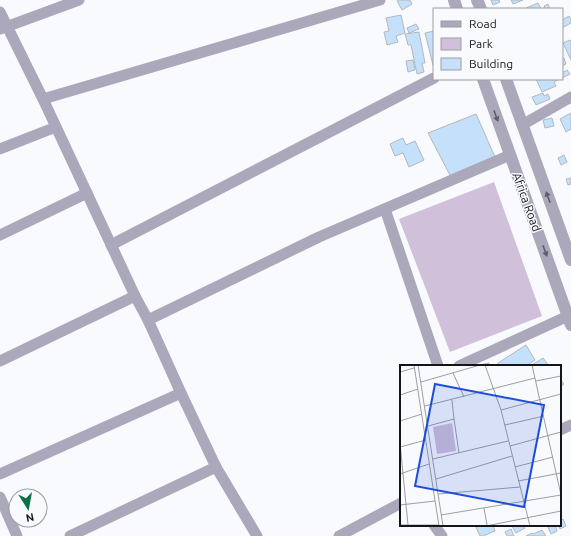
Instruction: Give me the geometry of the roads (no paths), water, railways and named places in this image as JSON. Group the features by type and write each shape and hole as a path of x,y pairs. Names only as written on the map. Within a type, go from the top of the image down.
{"street":[{"path":"3,28 79,0"},
{"path":"43,99 380,0"},
{"path":"0,12 3,28 43,99 216,467 257,536"},
{"path":"111,245 433,79"},
{"name":"Africa Road","path":"483,80 569,321"},
{"name":"Africa Road","path":"506,80 522,125 568,239 571,260"},
{"path":"522,125 571,97"},
{"path":"0,149 56,127"},
{"path":"148,320 319,237 510,155"},
{"path":"0,235 87,193"},
{"path":"385,209 438,365"},
{"path":"0,361 135,296"},
{"path":"461,365 569,321"},
{"path":"0,474 181,393"},
{"path":"561,430 571,425"},
{"path":"70,536 216,467"},
{"path":"0,497 17,536"},
{"path":"339,536 400,504"},
{"path":"435,526 442,536"}]}
